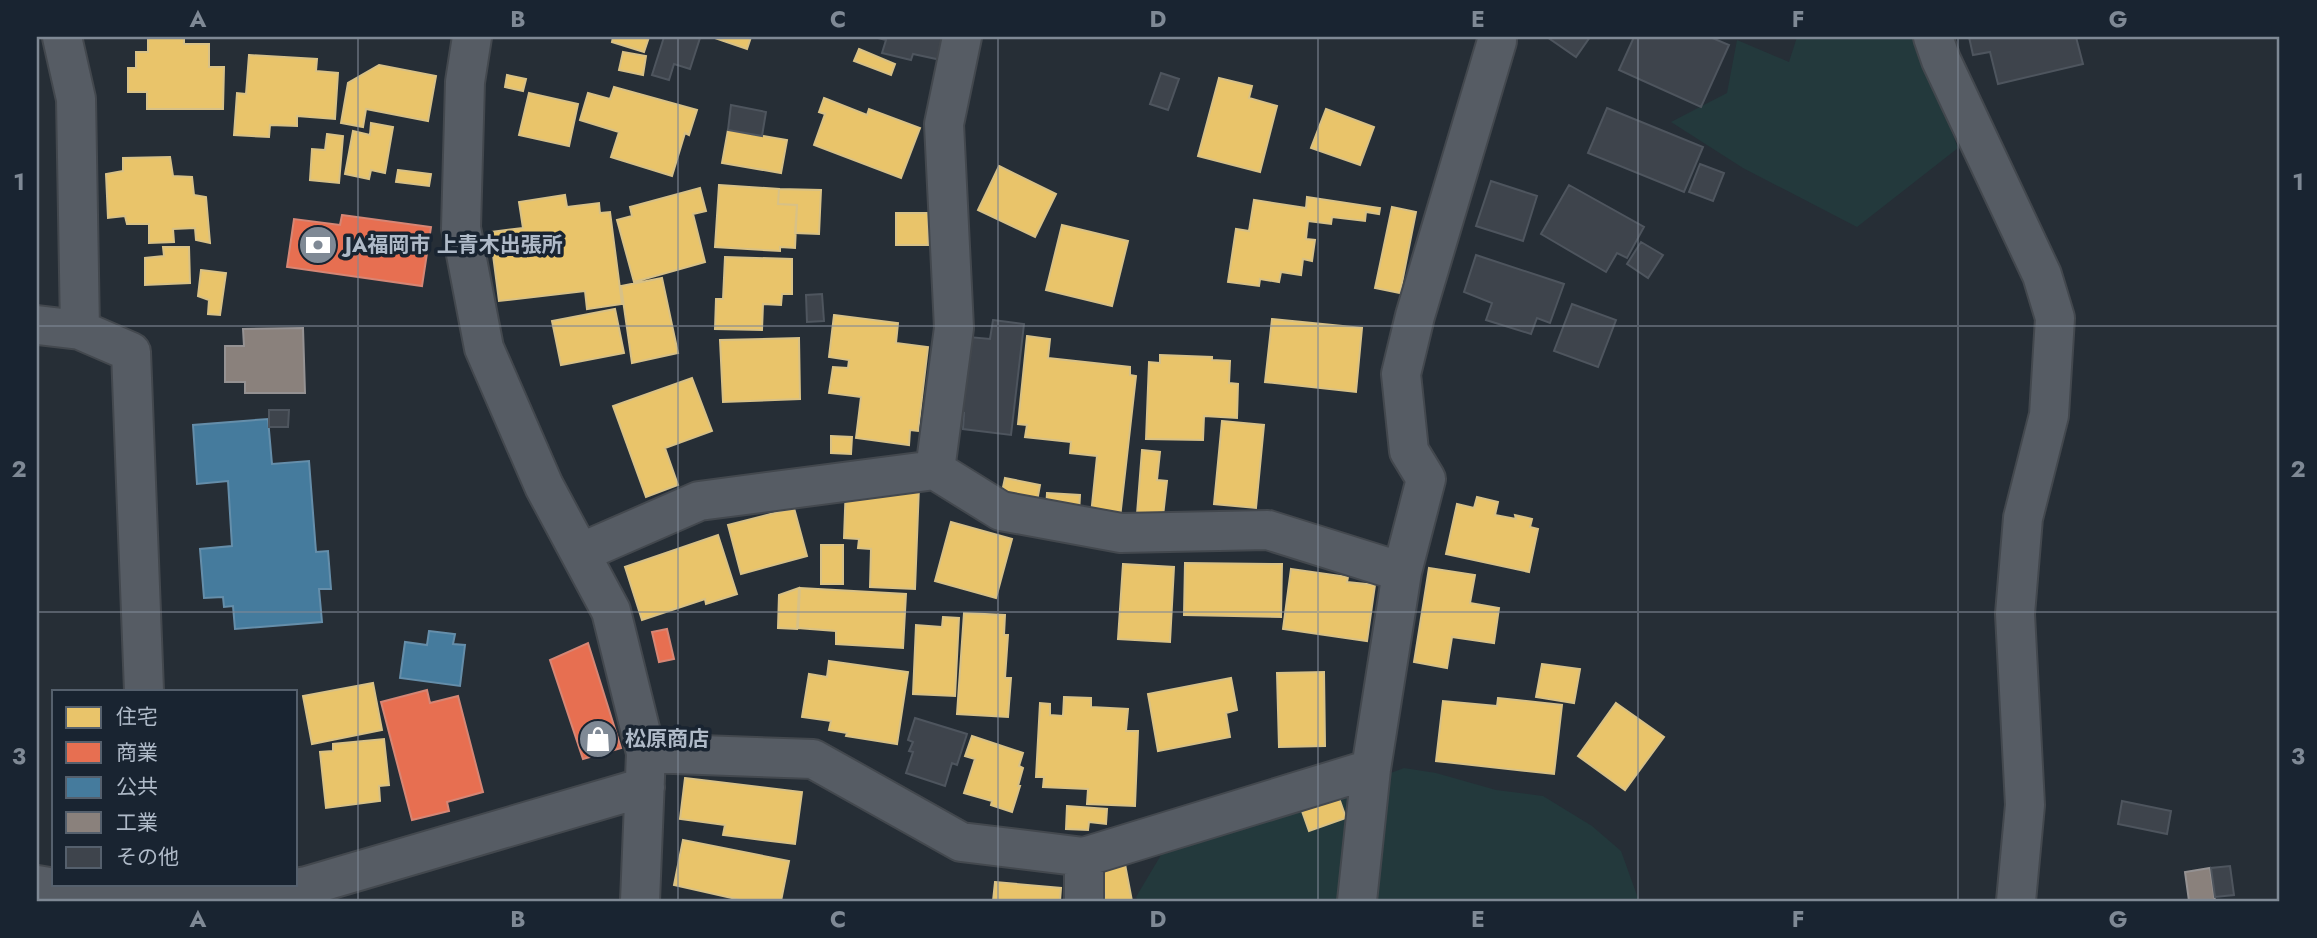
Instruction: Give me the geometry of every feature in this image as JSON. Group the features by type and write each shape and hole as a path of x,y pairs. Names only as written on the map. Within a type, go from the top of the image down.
{"street":[{"path":"62,37 76,99 80,330"},
{"path":"472,37 465,82 461,228 484,348 544,486 611,611 646,770 640,901"},
{"path":"935,470 954,328 944,124 962,37"},
{"path":"1933,37 1941,60 2042,275 2055,318 2049,415 2023,518 2015,614 2025,804 2015,901"},
{"path":"1357,901 1371,769 1402,572 1426,479 1409,452 1401,374 1415,316 1499,38"},
{"path":"37,325 80,330 131,352 144,690"},
{"path":"580,553 699,501 935,470 1001,511 1121,533 1268,530 1402,572"},
{"path":"150,901 246,895 307,886 646,770 813,759 961,842 1084,857 1371,769"},
{"path":"1084,857 1084,901"},
{"path":"37,885 133,901"}],"green space":[{"path":"1797,37 1920,37 1935,88 1958,148 1857,227 1743,168 1671,122 1727,93 1737,40 1789,62"},
{"path":"1404,768 1436,773 1496,790 1543,796 1592,826 1621,851 1639,901 1138,901 1136,897 1164,850 1335,794"}],"building: 住宅":[{"path":"613,37 649,37 644,52 612,42"},
{"path":"712,37 751,37 747,49"},
{"path":"148,38 184,38 184,44 209,44 209,67 224,67 223,109 147,109 147,92 128,92 128,68 136,68 136,52 148,52"},
{"path":"859,49 895,64 891,75 854,61"},
{"path":"623,52 646,56 643,75 619,70"},
{"path":"249,55 317,59 316,71 338,73 335,119 297,116 297,126 270,125 269,137 234,135 237,93 246,94"},
{"path":"379,65 436,76 428,121 366,109 363,127 341,123 348,83"},
{"path":"507,75 526,79 523,91 505,87"},
{"path":"1219,78 1252,86 1249,98 1277,106 1260,172 1198,156"},
{"path":"614,87 697,110 689,135 685,133 672,176 611,157 619,132 580,120 588,93 610,99"},
{"path":"529,93 578,104 569,146 519,135"},
{"path":"824,98 867,115 869,109 920,128 901,178 814,145 825,114 819,112"},
{"path":"1326,109 1374,127 1360,165 1311,148"},
{"path":"371,123 393,127 385,173 371,170 369,179 345,174 353,131 370,135"},
{"path":"728,130 787,140 781,173 722,163"},
{"path":"327,134 343,136 339,183 310,180 312,149 325,150"},
{"path":"170,157 173,176 192,177 194,195 206,197 210,243 196,240 195,228 173,229 174,242 149,243 149,224 127,224 125,216 108,218 106,174 123,171 123,158"},
{"path":"999,166 1056,194 1035,237 978,210"},
{"path":"398,170 431,174 429,186 396,182"},
{"path":"719,185 779,189 778,204 797,205 795,248 780,247 780,251 715,247"},
{"path":"700,188 706,211 693,214 705,262 634,282 617,220 632,216 630,207"},
{"path":"779,189 821,190 819,234 795,233 797,205 778,204"},
{"path":"565,195 567,207 599,203 600,213 610,212 622,304 587,309 585,291 499,301 490,232 523,228 519,202"},
{"path":"1307,197 1380,208 1379,214 1366,212 1365,221 1332,217 1331,224 1308,221 1306,239 1315,240 1312,261 1303,259 1301,275 1281,272 1279,282 1260,279 1259,286 1228,282 1236,229 1249,231 1254,200 1306,208"},
{"path":"1392,207 1416,212 1400,293 1375,288"},
{"path":"896,213 928,213 928,245 896,245"},
{"path":"1062,225 1128,241 1112,306 1046,290"},
{"path":"163,247 189,247 190,283 145,285 145,258 164,256"},
{"path":"725,257 792,259 792,294 782,294 781,305 763,304 762,330 715,329 716,299 723,299"},
{"path":"201,270 226,273 220,315 208,314 209,300 198,296"},
{"path":"662,278 678,353 632,363 621,286"},
{"path":"615,309 624,353 561,365 552,321"},
{"path":"834,315 898,323 896,343 928,347 918,431 910,430 909,445 856,438 861,397 829,393 833,367 848,368 849,360 829,357"},
{"path":"1272,319 1362,328 1356,392 1265,382"},
{"path":"1027,336 1050,339 1048,358 1130,367 1130,375 1136,376 1120,518 1091,515 1097,456 1070,453 1071,442 1025,437 1027,425 1018,424"},
{"path":"799,338 800,399 723,402 720,340"},
{"path":"1160,355 1212,357 1212,360 1230,361 1229,383 1238,384 1237,418 1204,416 1203,440 1146,439 1149,362 1160,363"},
{"path":"692,378 712,431 665,448 678,485 646,497 613,406"},
{"path":"1222,421 1264,425 1256,508 1214,504"},
{"path":"831,436 852,437 851,454 831,453"},
{"path":"1142,450 1160,452 1157,480 1167,481 1163,516 1137,514"},
{"path":"1005,478 1040,485 1035,512 999,506"},
{"path":"846,484 919,486 915,589 870,587 871,549 858,548 859,539 844,538"},
{"path":"1047,493 1080,495 1079,513 1046,511"},
{"path":"1477,497 1498,502 1495,515 1516,519 1515,515 1532,519 1530,527 1538,529 1529,572 1446,554 1457,504 1474,508"},
{"path":"794,508 807,556 741,574 728,525"},
{"path":"951,522 1012,539 996,598 935,581"},
{"path":"718,535 737,594 706,604 705,599 642,620 625,567"},
{"path":"821,545 843,545 843,584 821,584"},
{"path":"1185,563 1282,564 1281,617 1184,615"},
{"path":"1123,564 1174,567 1170,642 1118,639"},
{"path":"1429,568 1475,575 1470,603 1499,608 1494,643 1452,637 1447,668 1414,662"},
{"path":"1291,569 1348,577 1347,582 1375,585 1367,641 1283,629"},
{"path":"799,588 797,629 778,628 779,595"},
{"path":"800,588 906,594 903,648 836,644 836,631 798,628"},
{"path":"964,613 1005,615 1004,635 1008,635 1005,678 1011,678 1008,717 957,714"},
{"path":"943,617 959,618 955,696 913,694 916,625 942,627"},
{"path":"829,661 908,672 897,744 846,736 847,733 829,730 831,721 802,717 809,674 827,677"},
{"path":"1542,664 1580,669 1574,703 1536,697"},
{"path":"1324,672 1325,746 1279,747 1277,673"},
{"path":"1231,678 1237,710 1226,713 1230,737 1158,751 1148,694"},
{"path":"373,683 382,730 312,744 303,696"},
{"path":"1064,697 1091,698 1091,707 1128,709 1126,731 1138,731 1135,806 1087,804 1088,789 1043,787 1044,777 1036,777 1040,703 1050,704 1050,715 1063,716"},
{"path":"1498,698 1562,705 1554,774 1436,761 1443,701 1497,706"},
{"path":"1616,703 1664,737 1625,790 1578,756"},
{"path":"972,736 1023,753 1019,766 1023,768 1020,786 1012,812 991,805 992,801 964,793 975,759 965,756"},
{"path":"384,739 389,785 379,786 380,801 326,808 320,752 333,751 333,744"},
{"path":"685,778 802,792 795,844 723,835 725,825 680,819"},
{"path":"1333,781 1346,818 1309,831 1296,794"},
{"path":"1067,806 1107,809 1106,824 1089,822 1088,830 1066,829"},
{"path":"683,840 789,861 781,901 745,901 674,885"},
{"path":"1124,859 1132,901 1093,901 1105,896 1103,886 1094,872"},
{"path":"995,882 1061,888 1060,901 993,901"}],"building: 商業":[{"path":"342,215 431,227 422,286 287,267 294,219 340,225"},
{"path":"667,629 674,659 659,662 652,632"},
{"path":"588,643 621,748 583,759 550,660"},
{"path":"427,690 430,703 458,696 483,792 447,802 449,811 412,820 381,702"}],"building: 公共":[{"path":"268,419 272,464 309,461 316,552 328,551 331,589 319,589 322,622 235,629 233,606 224,607 223,597 204,598 200,549 232,546 228,481 197,484 193,425"},
{"path":"429,631 455,634 453,644 465,645 460,686 400,678 405,642 427,645"}],"building: 工業":[{"path":"303,328 305,393 245,393 245,382 225,382 225,346 244,346 243,329"},
{"path":"2210,868 2215,901 2189,901 2185,872"}],"building: その他":[{"path":"664,37 700,38 690,69 674,64 669,80 652,75"},
{"path":"874,37 946,37 941,60 913,54 911,60 882,53 886,40"},
{"path":"1547,37 1590,37 1576,57"},
{"path":"1634,37 1710,37 1729,45 1701,107 1619,70"},
{"path":"1969,37 2076,37 2083,64 1998,84 1990,52 1973,55"},
{"path":"1161,73 1179,79 1168,110 1150,104"},
{"path":"731,105 766,112 762,136 728,130"},
{"path":"1607,108 1703,147 1684,192 1588,153"},
{"path":"1700,164 1724,173 1713,201 1689,192"},
{"path":"1491,181 1537,196 1523,241 1476,226"},
{"path":"1569,185 1644,227 1627,258 1617,253 1606,272 1541,234"},
{"path":"1641,242 1663,255 1648,278 1627,264"},
{"path":"1476,255 1564,284 1550,323 1537,318 1531,334 1486,320 1492,303 1464,292"},
{"path":"822,294 824,321 807,322 806,295"},
{"path":"1572,304 1616,320 1598,367 1554,351"},
{"path":"993,320 1024,324 1011,435 963,429 964,413 955,412 958,336 990,339"},
{"path":"269,410 289,410 288,427 269,427"},
{"path":"915,718 967,734 957,765 952,763 945,786 906,773 913,752 909,751 913,742 908,740"},
{"path":"2122,801 2171,811 2167,834 2118,824"},
{"path":"2230,866 2234,895 2215,897 2211,868"}],"place":[{"name":"JA福岡市 上青木出張所","path":"318,245"},
{"name":"松原商店","path":"598,739"}]}
